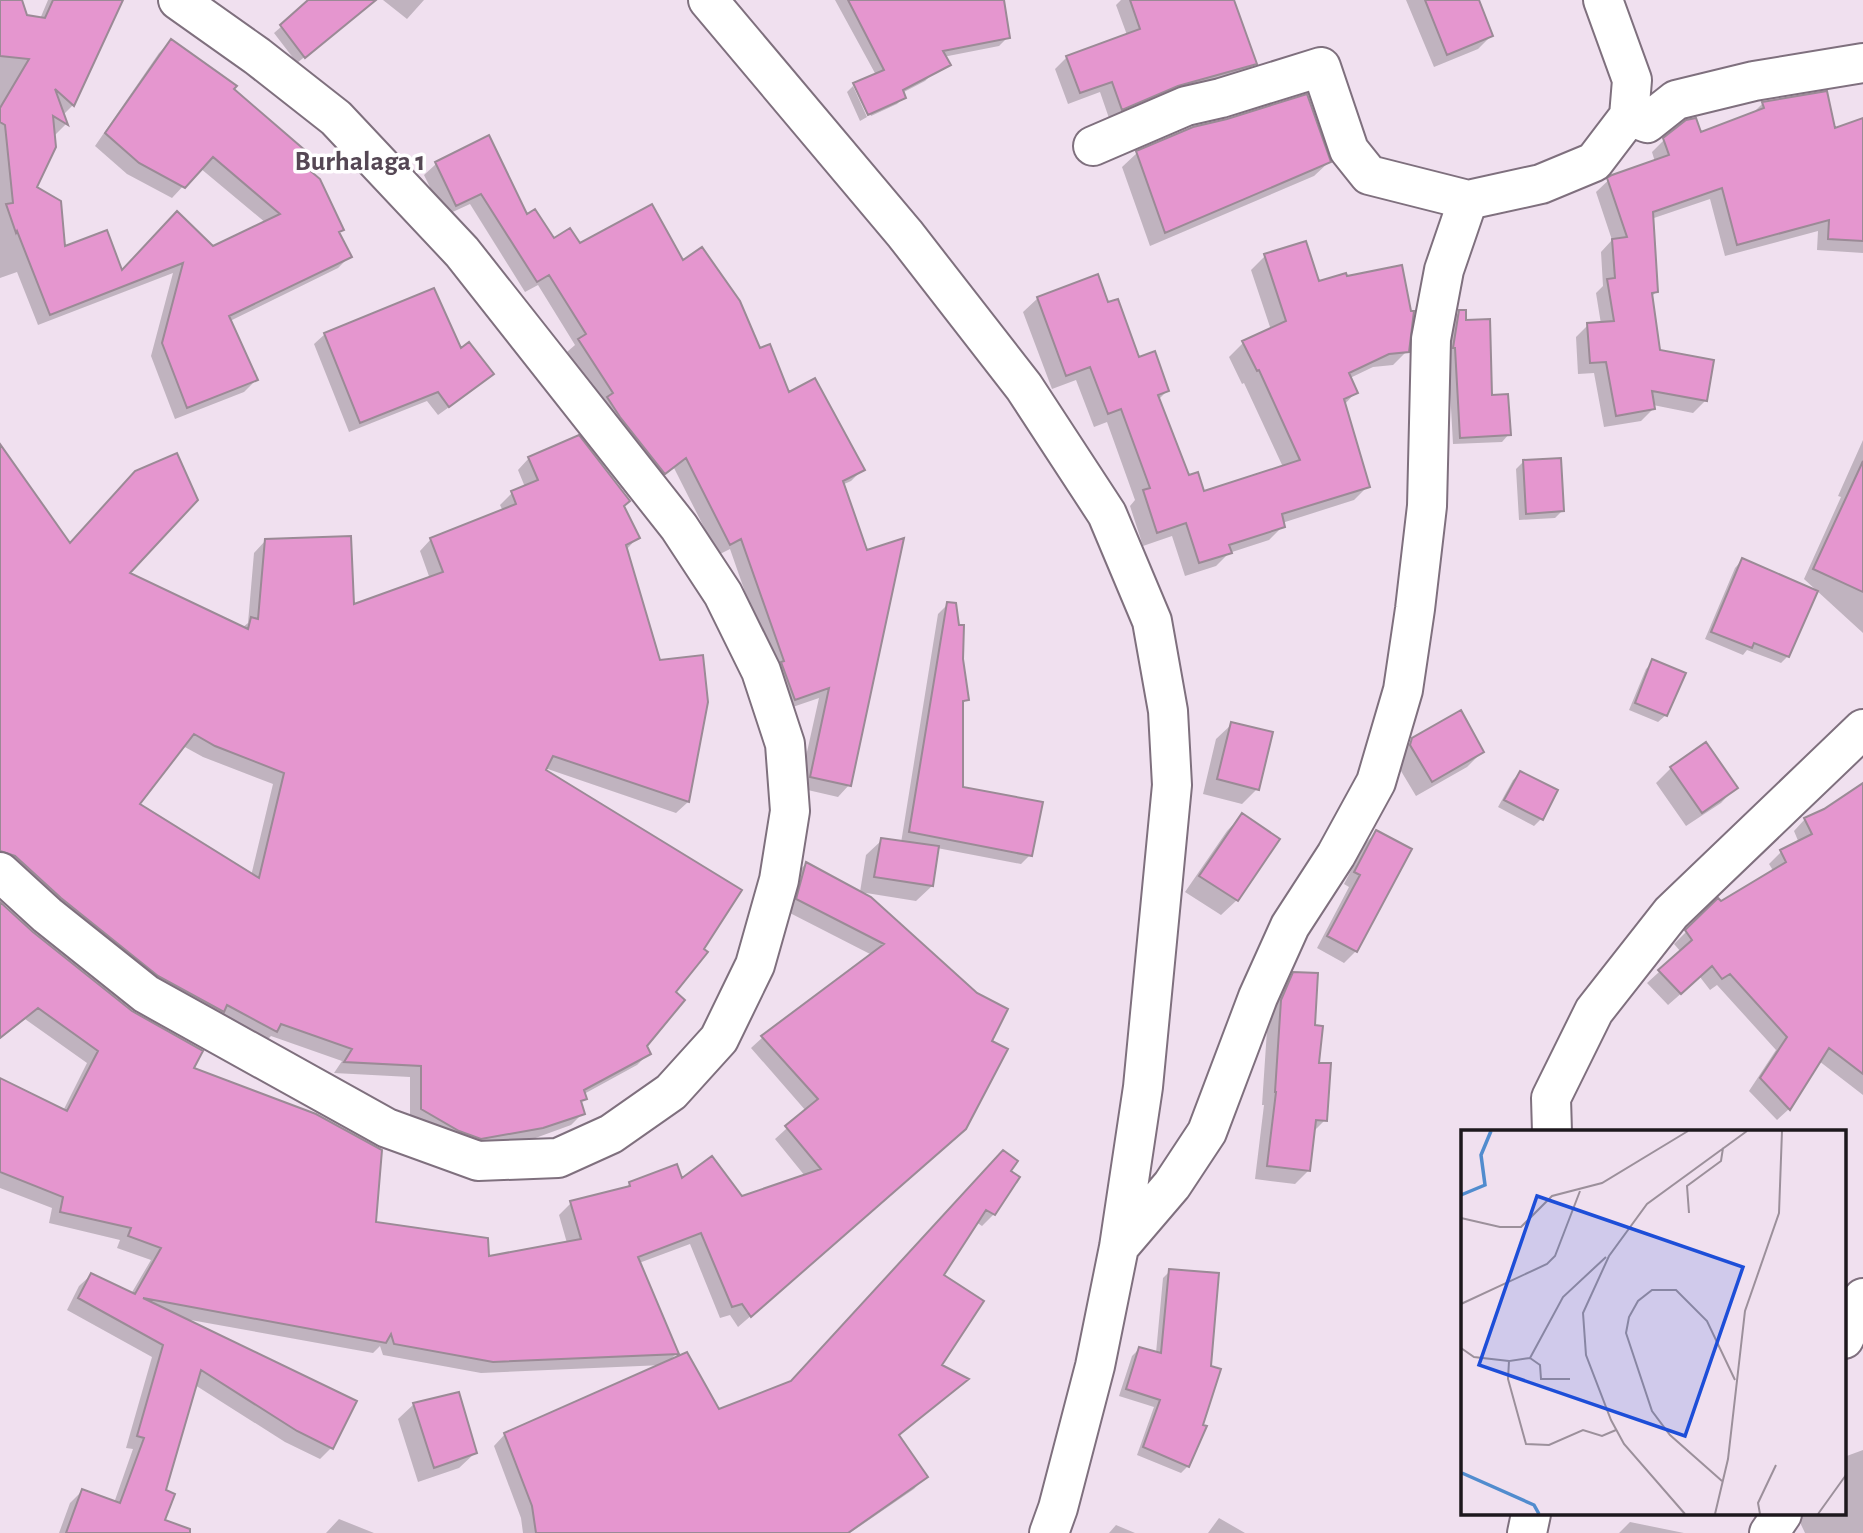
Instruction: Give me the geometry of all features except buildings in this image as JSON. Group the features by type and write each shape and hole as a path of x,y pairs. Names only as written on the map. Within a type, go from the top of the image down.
{"street":[{"path":"0,872 47,915 146,993 387,1128 478,1161 558,1158 611,1134 671,1092 719,1040 755,965 779,880 790,811 785,744 761,671 723,594 679,527 462,252 336,118 257,56 178,0"},
{"path":"708,0 905,234 1024,387 1107,514 1152,621 1168,711 1172,785 1143,1087 1119,1247 1095,1366 1049,1533"},
{"path":"1093,146 1186,106 1221,99 1321,67 1349,150 1369,175 1468,200 1541,184 1594,162 1629,116 1632,80 1603,0"},
{"path":"1629,116 1647,124 1676,100 1754,81 1863,63"},
{"path":"1119,1247 1172,1185 1207,1132 1258,997 1290,926 1336,855 1376,782 1403,690 1415,609 1427,506 1431,340 1444,270 1468,200"},
{"path":"1552,1130 1551,1098 1594,1011 1671,913 1863,729"},
{"path":"1846,1335 1863,1298"},
{"path":"1769,1533 1781,1516"}],"district":[{"name":"Burhalaga 1","path":"360,162"}]}
